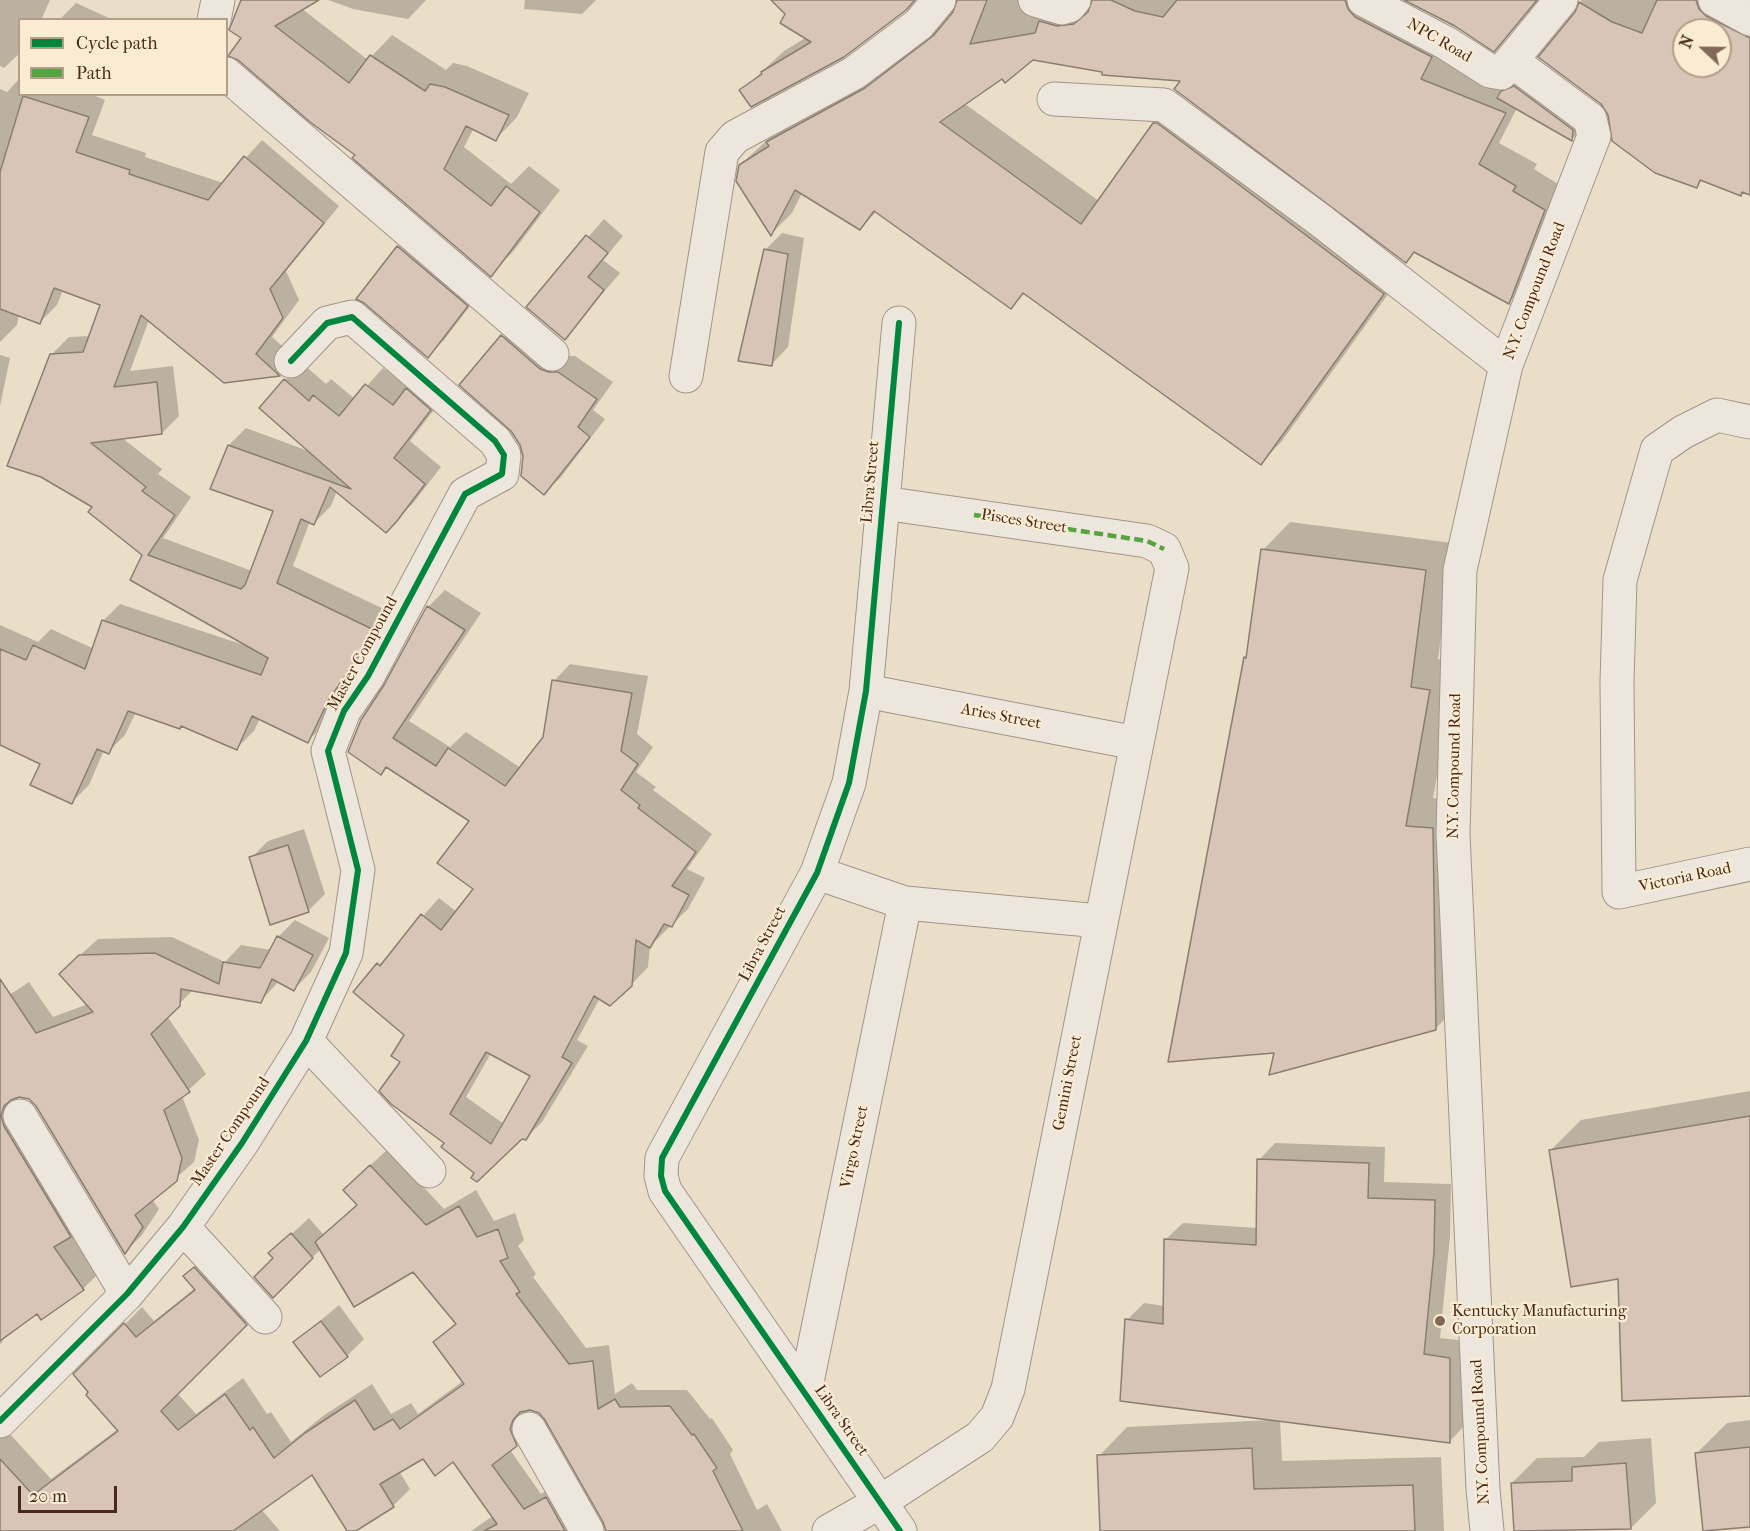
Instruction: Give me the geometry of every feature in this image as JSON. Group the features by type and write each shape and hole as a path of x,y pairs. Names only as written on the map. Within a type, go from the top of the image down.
{"street":[{"path":"214,18 218,0"},
{"path":"686,376 722,152 735,137 854,73 919,24 939,0"},
{"path":"1035,0 1062,8 1069,6 1074,0"},
{"name":"NPC Road","path":"1364,0 1446,43 1490,71 1501,73 1513,62"},
{"path":"1513,62 1561,0"},
{"path":"1715,0 1750,19"},
{"name":"N.Y. Compound Road","path":"1487,1531 1482,1477 1453,834 1460,570 1506,365 1594,136 1590,119 1513,62"},
{"path":"228,76 552,354"},
{"path":"1054,99 1164,105 1320,220 1506,365"},
{"name":"Master Compound","path":"0,1421 127,1294 183,1227 242,1143 306,1041 346,953 358,870 328,751 344,711 368,676 465,494 502,474 504,455 495,441 352,317 327,323 291,361"},
{"name":"Libra Street","path":"880,1502 665,1191 661,1176 662,1158 817,873 849,783 866,692 899,323"},
{"name":"Victoria Road","path":"1750,422 1717,415 1683,432 1657,450 1620,580 1617,682 1619,892 1750,864"},
{"name":"Pisces Street","path":"883,503 1147,542 1164,549"},
{"name":"Gemini Street","path":"829,1531 880,1502 980,1437 997,1417 1004,1398 1172,568 1164,549"},
{"name":"Aries Street","path":"866,692 1136,743"},
{"path":"817,873 905,903 1100,921"},
{"name":"Virgo Street","path":"805,1392 905,903"},
{"path":"306,1041 429,1171"},
{"path":"20,1116 127,1294"},
{"path":"183,1227 265,1317"},
{"path":"529,1429 587,1531"},
{"path":"880,1502 900,1531"}],"building":[{"path":"241,0 319,0 275,26 349,83 370,55 425,91 430,84 445,87 509,115 496,141 466,126 444,169 491,206 506,186 540,212 491,277 352,158 355,155 310,122 238,60 228,56 241,38 229,30"},
{"path":"771,0 915,0 906,10 844,57 751,107 739,90 762,74 761,72 811,42 780,23 785,14"},
{"path":"957,0 987,0 970,44 1035,33 1039,21 1057,26 1074,24 1088,12 1092,0 1111,0 1135,11 1163,17 1177,0 1345,0 1348,9 1355,17 1432,57 1421,79 1506,113 1479,164 1516,186 1513,191 1545,210 1509,304 1414,252 1406,263 1174,89 1180,81 1102,75 1102,72 1033,60 1005,83 1002,79 940,122 1081,224 1153,123 1157,123 1384,294 1261,465 1023,293 1011,309 874,211 860,230 795,190 771,236 736,181 739,165 769,146 766,142 865,88 933,36 953,12"},
{"path":"1404,0 1537,0 1494,52 1455,26"},
{"path":"1657,0 1696,0 1699,9 1710,18 1672,18 1672,78 1732,78 1732,29 1750,38 1750,195 1742,192 1741,196 1700,180 1697,188 1655,173 1612,141 1608,115 1601,104 1538,57 1575,12 1579,2 1612,22 1642,33"},
{"path":"1514,86 1573,130 1572,141 1497,98 1501,91"},
{"path":"23,96 89,117 76,152 130,170 129,174 208,200 244,156 324,223 270,289 283,318 256,354 280,376 224,383 141,315 114,387 157,382 162,434 91,443 146,487 142,491 175,515 148,555 241,589 245,585 273,511 210,489 228,445 351,489 259,408 284,379 309,401 313,395 339,416 365,384 393,405 406,388 431,410 394,458 425,484 397,521 386,533 330,487 314,525 301,519 277,583 372,629 352,666 328,701 308,743 252,716 237,750 181,726 180,729 128,711 109,754 97,749 72,804 30,785 40,764 0,745 0,649 26,660 33,645 85,669 102,620 261,675 268,658 130,580 142,555 88,512 92,507 41,477 7,466 50,354 83,352 100,305 54,288 40,324 0,309 0,172"},
{"path":"586,235 608,253 588,277 604,290 565,340 526,307"},
{"path":"397,246 468,306 428,358 364,303 356,299"},
{"path":"764,249 788,254 772,366 738,361"},
{"path":"501,335 540,369 558,372 597,399 578,427 590,437 544,495 521,476 523,456 520,445 511,431 459,385"},
{"path":"1261,549 1426,570 1411,687 1430,690 1406,826 1433,828 1436,1030 1269,1075 1274,1053 1168,1062 1244,657 1246,658"},
{"path":"427,606 465,630 393,738 436,766 448,748 505,786 543,737 552,680 632,693 621,751 638,764 621,790 640,805 638,808 696,852 672,886 689,895 672,927 664,924 650,948 636,940 632,986 610,1006 594,996 562,1057 572,1063 526,1140 522,1139 477,1182 471,1178 474,1173 441,1147 444,1143 391,1104 379,1091 400,1062 391,1056 404,1035 353,992 377,963 380,966 421,914 441,930 473,889 437,863 469,821 386,767 381,775 348,752 361,720 384,685","holes":["486,1052 530,1076 491,1144 450,1114"]},
{"path":"288,845 309,912 270,925 249,857"},
{"path":"277,936 313,955 294,991 272,979 261,1003 181,989 180,1006 151,1034 190,1092 164,1110 182,1158 177,1181 135,1215 143,1227 125,1254 36,1106 29,1099 19,1097 4,1106 1,1116 4,1126 71,1237 54,1247 84,1290 41,1320 37,1314 0,1341 0,979 36,1033 93,1012 59,974 79,955 155,953 219,984 223,962 260,968"},
{"path":"1750,1116 1750,1396 1622,1401 1618,1279 1571,1287 1549,1150"},
{"path":"1257,1159 1369,1163 1368,1198 1435,1200 1434,1253 1424,1354 1450,1358 1450,1443 1120,1401 1125,1319 1163,1324 1164,1239 1256,1245"},
{"path":"370,1165 426,1225 459,1206 477,1237 498,1229 508,1258 500,1261 520,1292 516,1294 569,1364 593,1361 598,1409 615,1399 620,1407 670,1406 692,1435 694,1434 717,1468 713,1471 743,1531 606,1531 545,1420 539,1413 530,1410 520,1412 513,1420 510,1429 517,1446 492,1465 524,1509 546,1497 565,1531 484,1531 497,1524 453,1462 435,1476 423,1459 380,1484 394,1507 356,1531 347,1531 312,1475 233,1531 0,1531 0,1459 33,1495 118,1431 86,1395 88,1392 73,1374 124,1323 136,1337 195,1290 183,1276 194,1267 247,1325 161,1411 178,1430 225,1394 250,1430 253,1427 274,1458 305,1433 355,1400 374,1430 393,1419 400,1429 464,1384 433,1342 456,1324 413,1272 354,1307 315,1242 357,1205 343,1190"},
{"path":"291,1233 313,1258 273,1298 254,1277 273,1258 268,1253"},
{"path":"321,1321 348,1357 320,1377 293,1342"},
{"path":"1750,1447 1750,1527 1703,1531 1695,1453"},
{"path":"1252,1448 1254,1489 1413,1485 1415,1531 1100,1531 1097,1455"},
{"path":"1626,1463 1631,1529 1514,1531 1511,1483 1572,1481 1572,1467"}],"marked path":[{"path":"974,515 1147,541 1164,549"}],"cycle path":[{"path":"0,1421 127,1294 183,1227 242,1143 306,1041 346,953 358,870 328,751 344,711 368,676 465,494 502,474 504,455 495,441 352,317 327,323 291,361"},
{"path":"899,323 866,691 849,783 817,873 662,1158 661,1176 665,1191 900,1531"}],"place":[{"name":"Kentucky Manufacturing Corporation","path":"1440,1321"}]}
